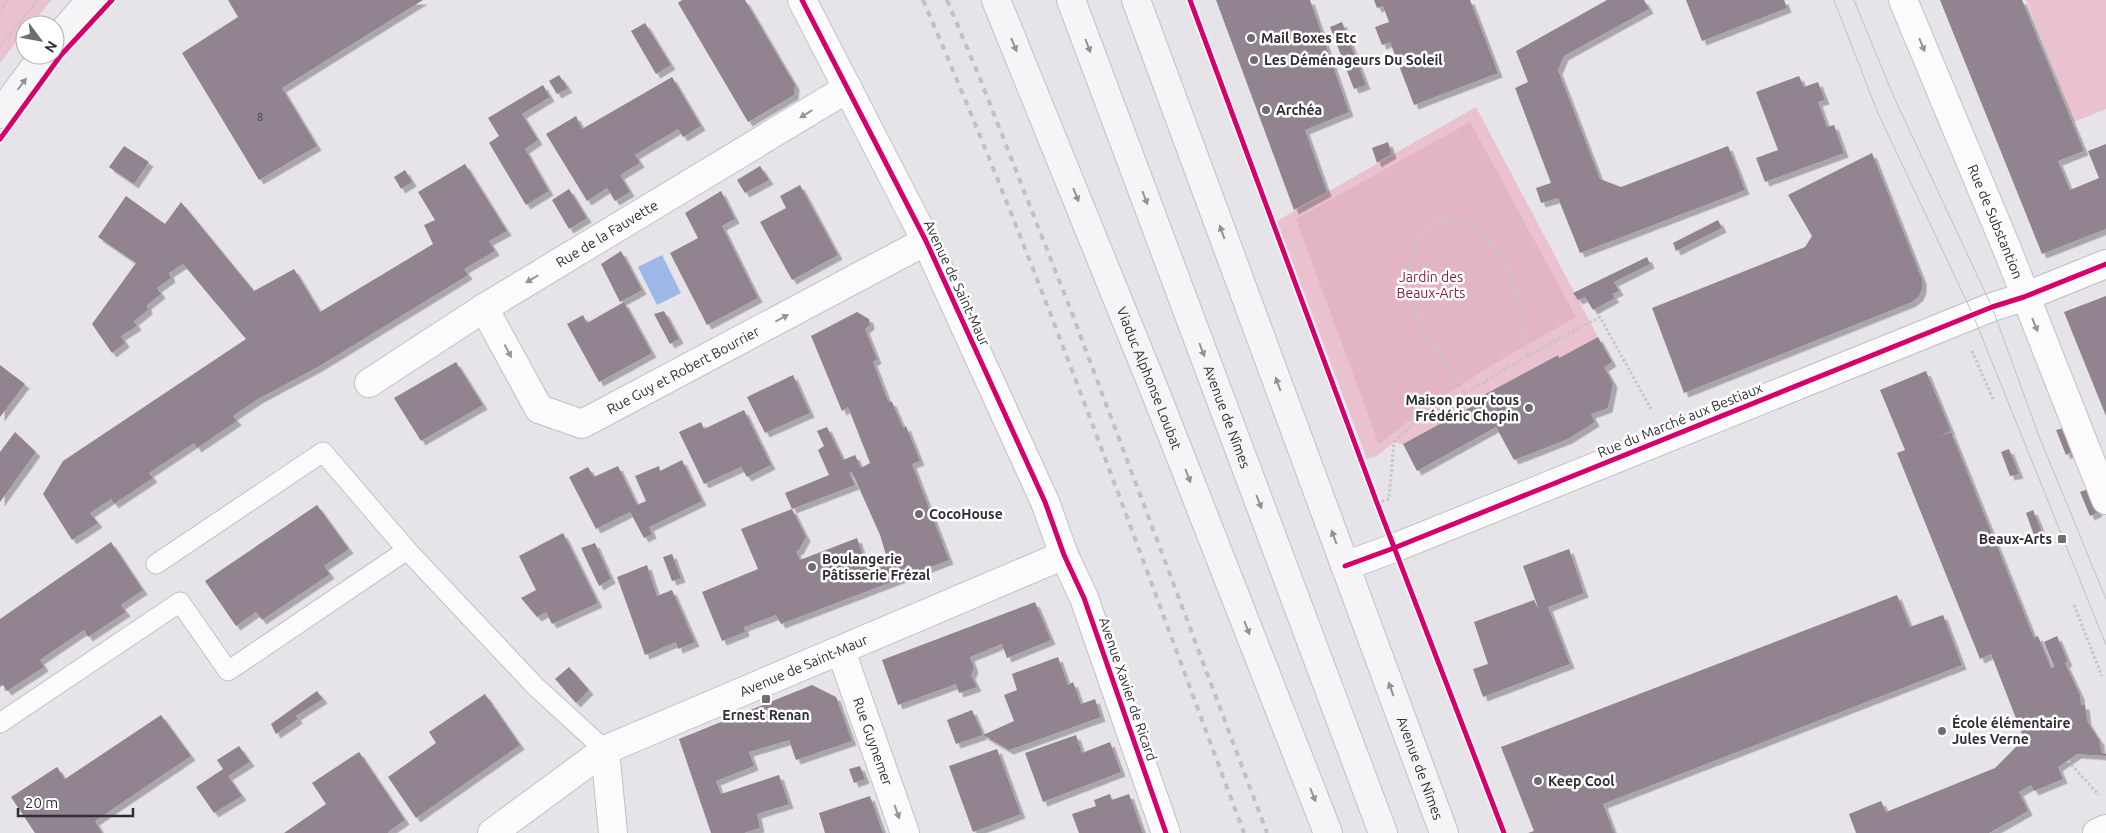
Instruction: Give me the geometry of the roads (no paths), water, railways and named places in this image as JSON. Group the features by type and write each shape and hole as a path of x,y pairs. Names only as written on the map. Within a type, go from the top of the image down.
{"main road":[{"path":"65,30 91,0"},
{"name":"Viaduc Alphonse Loubat","path":"996,0 1156,394 1328,833"},
{"name":"Avenue de Nîmes","path":"1071,0 1384,833"},
{"name":"Avenue de Nîmes","path":"1136,0 1444,833"},
{"path":"0,114 37,65"}],"street":[{"name":"Avenue de Saint-Maur","path":"492,833 605,750 1064,555 1045,502 926,242 802,0"},
{"name":"Rue de Substantion","path":"1904,0 2007,249 2024,297 2106,500"},
{"name":"Rue de la Fauvette","path":"369,383 484,308 848,88"},
{"name":"Rue Guy et Robert Bourrier","path":"484,308 539,409 582,424 926,242"},
{"name":"Rue du Marché aux Bestiaux","path":"1345,566 1992,307 2024,297 2106,264"},
{"name":"Avenue Xavier de Ricard","path":"1064,555 1084,598 1166,833"},
{"name":"Rue Guynemer","path":"841,651 905,833"},
{"path":"605,750 613,833"},
{"path":"2097,833 2106,829"}],"lane":[{"path":"156,564 323,452 407,550 536,687 605,750"},
{"path":"0,723 180,602 228,671 407,550"}],"water":[{"path":"662,255 681,293 657,305 638,267"}],"tram line":[{"path":"0,11 8,0"},
{"path":"0,47 38,0"},
{"path":"1834,0 1877,111 1973,315 2106,645"},
{"path":"1854,0 1893,95 1992,307 2039,436 2106,599"}],"railway":[{"path":"923,0 1049,310 1244,833"},
{"path":"947,0 979,76 1073,316 1267,833"}],"place":[{"name":"Mail Boxes Etc","path":"1251,38"},
{"name":"Les Déménageurs Du Soleil","path":"1254,60"},
{"name":"Archéa","path":"1266,110"},
{"name":"Maison pour tous Frédéric Chopin","path":"1529,408"},
{"name":"CocoHouse","path":"919,514"},
{"name":"Beaux-Arts","path":"2062,539"},
{"name":"Boulangerie Pâtisserie Frézal","path":"812,567"},
{"name":"Ernest Renan","path":"766,699"},
{"name":"École élémentaire Jules Verne","path":"1942,731"},
{"name":"Keep Cool","path":"1538,781"}],"park label":[{"name":"Jardin des Beaux-Arts","path":"1431,286"}]}
